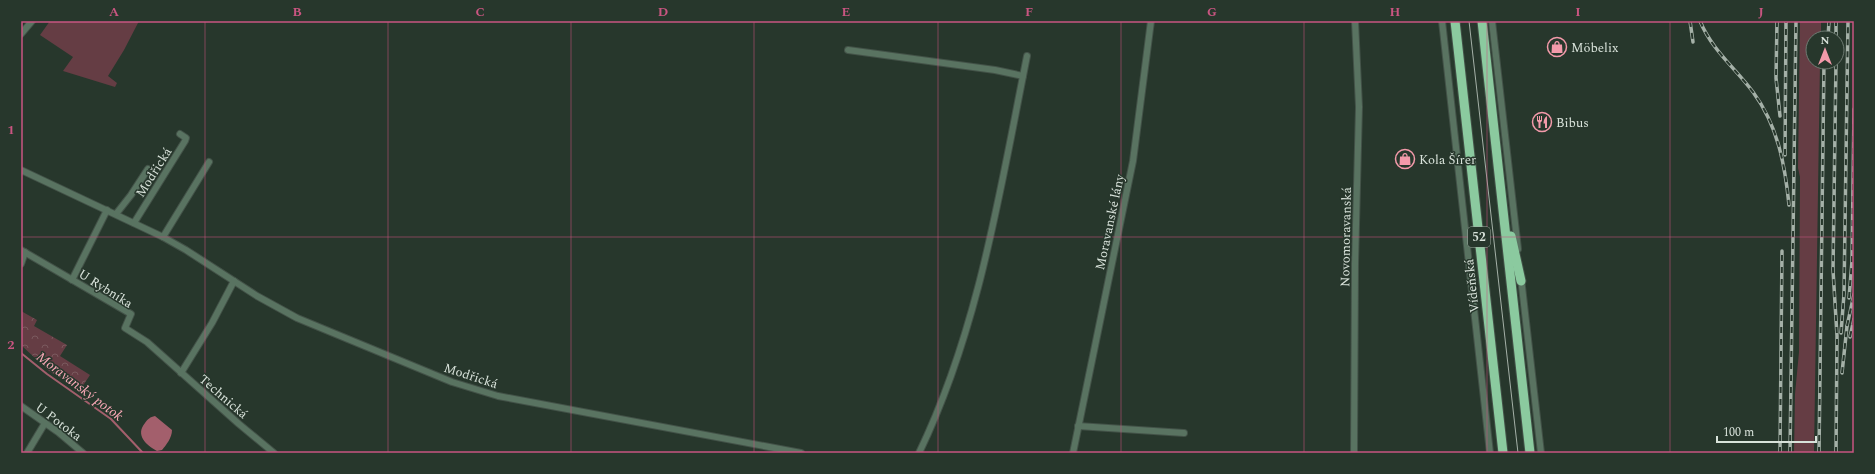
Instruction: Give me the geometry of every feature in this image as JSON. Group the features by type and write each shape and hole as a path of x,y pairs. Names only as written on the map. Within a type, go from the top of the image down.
{"highway":[{"name":"Vídeňská","path":"1455,21 1503,453"},
{"name":"52","path":"1482,21 1530,453"},
{"path":"1496,142 1512,239 1521,281"}],"street":[{"path":"21,34 32,21"},
{"name":"Moravanské lány","path":"1073,453 1133,161 1151,21"},
{"name":"Novomoravanská","path":"1354,453 1355,264 1359,107 1355,21"},
{"name":"Vídeňská","path":"1442,21 1490,453"},
{"path":"1492,21 1541,453"},
{"path":"848,50 1023,76"},
{"path":"919,453 942,399 964,340 996,208 1027,56"},
{"name":"Modřická","path":"134,223 185,141 186,138 180,134"},
{"path":"163,237 209,162"},
{"name":"Modřická","path":"116,214 131,195 148,169"},
{"name":"Modřická","path":"21,170 163,237 271,305 297,318 452,382 498,396 801,453"},
{"path":"72,280 107,210"},
{"path":"21,264 23,251"},
{"name":"U Rybníka","path":"23,251 131,314 125,328 147,342 160,354"},
{"path":"181,373 212,323 234,281"},
{"name":"Technická","path":"160,354 274,453"},
{"name":"U Potoka","path":"21,406 58,432 83,453"},
{"path":"27,453 45,424"},
{"path":"1078,426 1184,433"}],"green space":[{"path":"50,21 139,21 108,76 117,83 115,87 63,71 73,57 40,35"},
{"path":"1800,21 1821,21 1821,30 1805,30 1805,70 1820,70 1814,453 1794,453 1795,394 1799,352 1800,177 1798,168"},
{"path":"21,311 37,320 34,326 67,345 60,356 90,375 80,390 49,371 21,345"}],"shaded area":[{"path":"155,416 172,430 167,444 162,450 157,451 146,443 141,432 142,427 147,420"}],"waterway":[{"name":"Moravanský potok","path":"21,353 47,374 111,419 143,453"}],"tram line":[{"path":"1469,21 1518,453"}],"railway":[{"path":"1690,21 1693,42"},
{"path":"1700,21 1717,50 1753,92 1769,118 1779,146 1789,205"},
{"path":"1777,21 1776,78 1780,116"},
{"path":"1785,155 1786,21"},
{"path":"1790,453 1796,21"},
{"path":"1828,30 1829,21"},
{"path":"1836,21 1836,30"},
{"path":"1841,333 1844,294 1848,21"},
{"path":"1819,453 1824,70"},
{"path":"1836,70 1833,270 1837,336 1836,453"},
{"path":"1849,298 1852,261 1854,109"},
{"path":"1780,453 1782,251"},
{"path":"1847,326 1854,294"},
{"path":"1850,337 1854,319"},
{"path":"1842,373 1847,326"}],"place":[{"name":"Möbelix","path":"1557,47"},
{"name":"Bibus","path":"1542,122"},
{"name":"Kola Šírer","path":"1405,159"}]}
